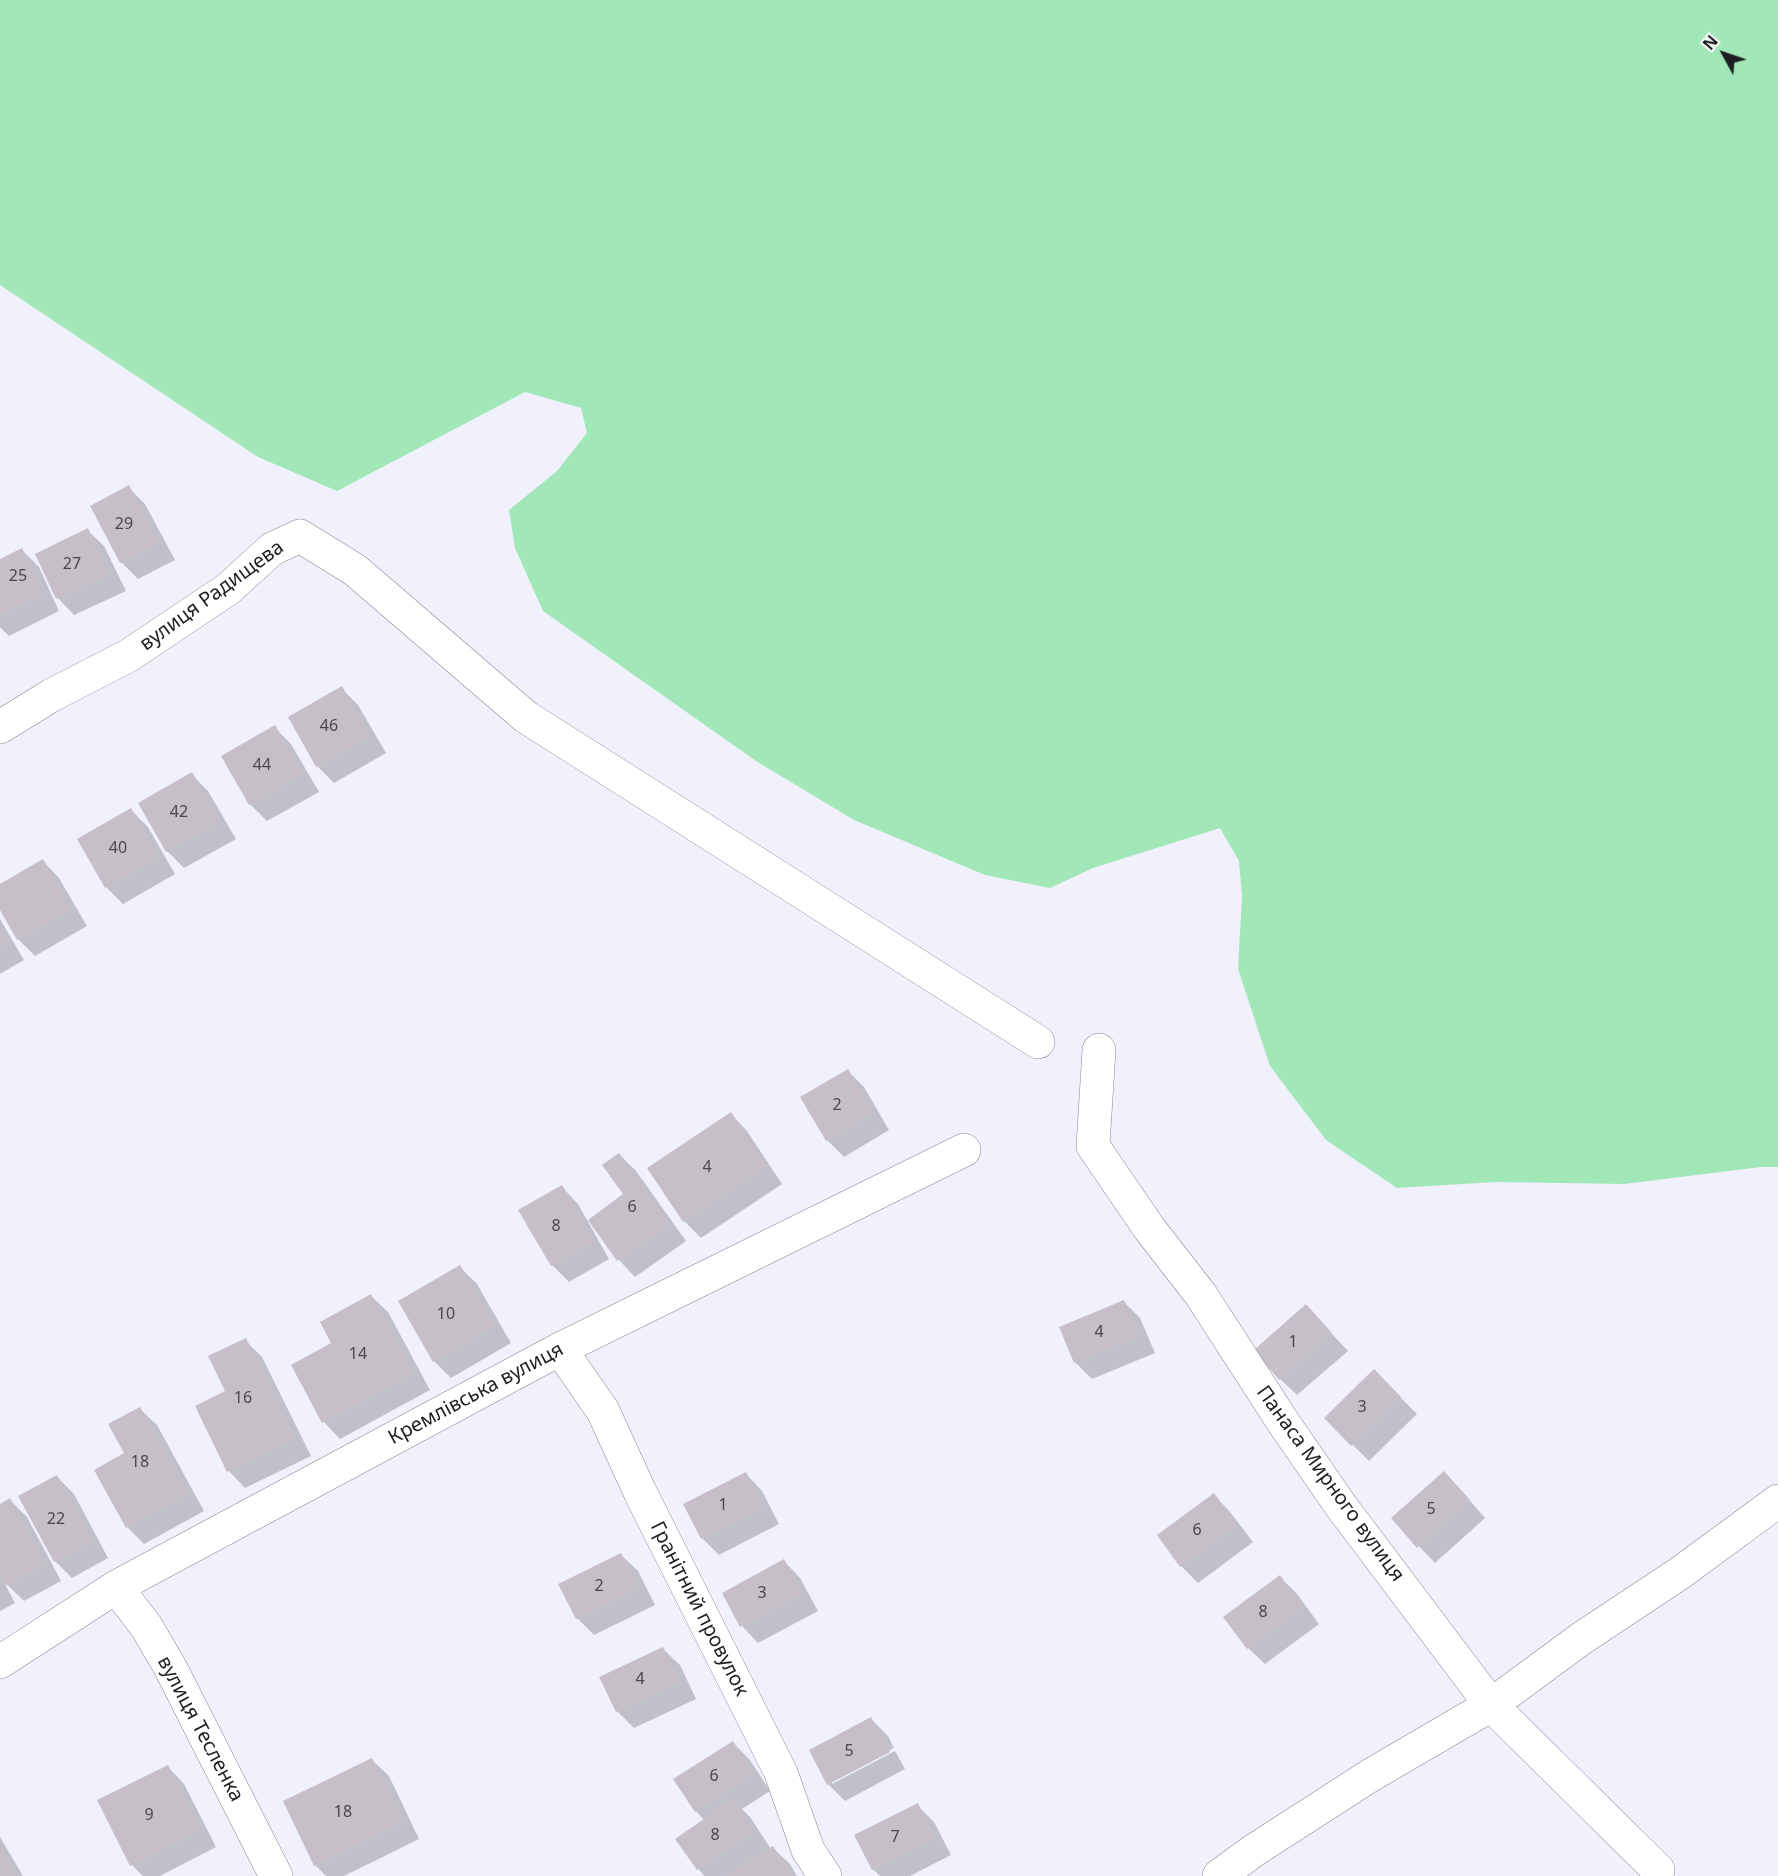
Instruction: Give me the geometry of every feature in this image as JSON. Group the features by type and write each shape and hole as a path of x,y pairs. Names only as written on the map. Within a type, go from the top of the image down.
{"street":[{"name":"вулиця Радищева","path":"0,727 52,695 128,656 228,589 272,549 300,536 356,570 526,717 1038,1042"},
{"name":"Панаса Мирного вулиця","path":"1099,1050 1093,1146 1149,1228 1201,1295 1283,1422 1341,1506 1491,1705 1658,1870"},
{"name":"Кремлівська вулиця","path":"0,1662 116,1587 560,1349 964,1150"},
{"name":"Гранітний провулок","path":"560,1349 603,1411 645,1502 782,1773 808,1850 825,1876"},
{"path":"1219,1876 1253,1851 1371,1775 1491,1705 1582,1638 1680,1573 1778,1501"},
{"name":"вулиця Тесленка","path":"116,1587 146,1626 170,1667 276,1876"}],"green space":[{"path":"0,0 1778,0 1778,1167 1761,1167 1624,1184 1496,1182 1397,1188 1326,1140 1270,1066 1238,969 1242,896 1239,861 1220,828 1093,868 1050,888 985,875 854,820 756,761 543,611 515,548 509,510 557,471 587,433 581,408 525,392 337,491 258,457 0,285"}],"building":[{"path":"129,485 159,543 120,563 90,506"},
{"path":"88,528 110,574 56,599 35,554"},
{"path":"22,548 44,594 0,615 0,559"},
{"path":"342,686 370,736 316,767 288,717"},
{"path":"275,725 303,774 249,805 221,756"},
{"path":"192,772 220,822 166,852 138,803"},
{"path":"131,808 159,857 105,888 77,839"},
{"path":"43,859 71,909 17,940 0,910 0,884"},
{"path":"0,929 8,943 0,948"},
{"path":"848,1069 873,1113 826,1141 800,1097"},
{"path":"731,1112 767,1166 683,1222 647,1168"},
{"path":"619,1153 670,1224 617,1261 588,1220 623,1194 602,1165"},
{"path":"562,1185 594,1241 551,1266 518,1210"},
{"path":"460,1265 495,1326 433,1362 398,1301"},
{"path":"371,1294 414,1373 322,1423 291,1365 331,1343 320,1322"},
{"path":"1124,1300 1139,1336 1074,1363 1059,1327"},
{"path":"1306,1304 1332,1333 1279,1380 1254,1350"},
{"path":"246,1338 295,1439 227,1472 195,1406 225,1391 208,1356"},
{"path":"1374,1369 1401,1397 1351,1446 1324,1418"},
{"path":"140,1407 188,1494 126,1528 94,1470 124,1453 108,1424"},
{"path":"1444,1471 1470,1500 1417,1548 1391,1518"},
{"path":"746,1472 763,1507 701,1539 683,1504"},
{"path":"57,1475 93,1541 54,1562 18,1496"},
{"path":"1214,1493 1237,1525 1180,1567 1157,1535"},
{"path":"10,1498 45,1564 6,1585 0,1574 0,1504"},
{"path":"621,1553 639,1588 576,1619 558,1584"},
{"path":"784,1559 802,1594 740,1627 722,1593"},
{"path":"1280,1575 1303,1607 1247,1649 1223,1617"},
{"path":"663,1647 680,1682 616,1712 599,1677"},
{"path":"871,1717 890,1752 827,1785 809,1750"},
{"path":"733,1741 754,1774 695,1812 673,1779"},
{"path":"372,1758 403,1822 314,1866 283,1801"},
{"path":"168,1765 200,1830 130,1866 97,1800"},
{"path":"733,1799 755,1831 697,1870 675,1839"},
{"path":"918,1803 935,1838 872,1870 854,1835"},
{"path":"773,1846 792,1876 725,1876"},
{"path":"0,1847 16,1874 13,1876 0,1876"}]}
